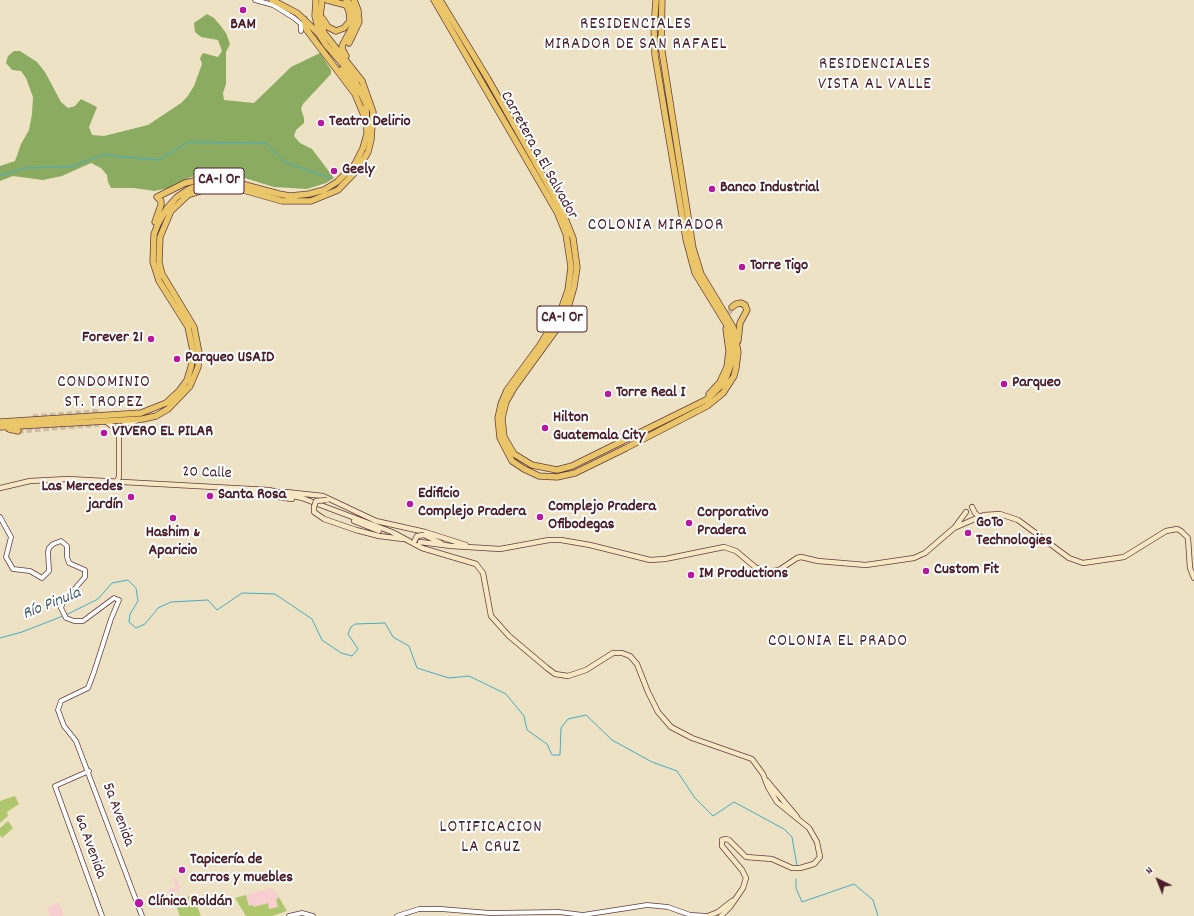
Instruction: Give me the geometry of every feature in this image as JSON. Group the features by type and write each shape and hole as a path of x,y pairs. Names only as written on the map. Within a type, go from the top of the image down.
{"highway":[{"path":"272,0 293,10 320,36"},
{"name":"CA-1 Or","path":"1,426 143,419 156,416 177,402 190,386 198,367 199,353 194,326 162,274 158,262 160,237 168,215 179,202 188,195 212,187 236,188 282,201 292,202 319,199 338,190 358,169 368,152 371,140 373,112 366,90 358,75 326,37 320,22 319,6 316,0"},
{"path":"319,6 326,25 333,30 340,30 348,24 350,15 346,5 327,0"},
{"path":"346,0 353,7 355,18 344,40 342,49 354,64 358,75"},
{"path":"349,42 360,22 358,10 354,0"},
{"name":"Carretera a El Salvador","path":"434,0 557,212 566,234 570,251 570,277 561,310 547,335 507,390 499,411 500,438 512,461 539,476 557,477 570,474 692,415 714,401 728,385 736,368 737,344 733,327 701,274 694,253 661,45 662,0"},
{"name":"Carretera a El Salvador","path":"440,0 488,79 561,208 569,225 576,250 577,267 574,287 565,315 514,388 506,402 502,418 504,430 511,449 519,458 536,467 550,469 565,468 706,400 722,386 731,368 733,348 728,327 703,288 692,264 686,239 655,60 654,28 656,0"},
{"name":"CA-1 Or","path":"1,426 141,413 159,407 179,391 187,380 192,367 192,341 185,323 162,287 155,271 152,252 154,234 162,215 174,200 189,189 208,182 234,182 290,196 318,192 337,182 355,164 363,148 368,128 365,100 354,76 326,45 320,36 316,21 319,6"},
{"path":"304,20 306,29 355,94 362,108 368,128"},
{"path":"655,60 662,83 664,85 667,83"},
{"path":"341,70 365,100"},
{"path":"661,96 663,94 666,95 669,110 672,114"},
{"path":"154,234 155,222 161,205 161,201 157,197 185,183 199,180 208,182"},
{"path":"732,307 741,303 745,305 747,310 739,326 737,344"},
{"path":"683,412 708,395 723,376 729,351 726,329"},
{"path":"0,418 34,417"},
{"path":"1,426 18,431"}],"main road":[{"path":"117,481 119,477 119,431 125,424 143,419"},
{"path":"105,421 119,431"},
{"path":"119,437 121,440 122,477 124,482"},
{"name":"20 Calle","path":"0,488 30,481 48,479 248,488 278,492 302,498 392,532 405,540 476,564 483,573 491,616 496,623 555,674 568,676 586,670 609,655 617,653 626,654 638,664 654,705 671,727 692,738 752,759 783,805 791,810 798,819"},
{"path":"248,488 256,494 305,502 384,532"},
{"path":"278,492 323,496 376,521"},
{"path":"405,540 379,536 320,517 314,512 316,501 327,500 365,519 426,532 473,548"},
{"path":"972,507 975,513 980,516"},
{"path":"422,542 473,548 500,549 549,540 561,540 590,545 650,560 664,559 724,547 736,551 755,567 767,572 779,570 797,558 866,565 914,558 925,553 954,528 966,512"},
{"path":"954,528 980,516 1000,514 1018,520 1069,558 1083,563 1124,557 1166,531 1177,529 1188,538 1190,568 1194,578"},
{"path":"414,543 417,536 424,536 447,545"},
{"path":"721,916 730,907 744,885 745,875 723,848 721,844 722,840 726,838 729,840 746,857 772,859 792,868 804,867 818,861 820,853 814,836 809,828 783,805"},
{"path":"708,916 715,915 734,900"}],"street":[{"path":"255,0 273,5 294,18 300,24 301,31"},
{"name":"5a Avenida","path":"0,516 11,537 6,557 13,569 30,571 42,578 48,571 49,548 53,544 61,541 67,546 67,557 70,563 85,570 85,577 62,602 61,606 66,618 74,621 83,621 114,598 119,600 111,619 88,688 64,699 59,704 58,710 64,726 76,741 89,771 142,916"},
{"name":"6a Avenida","path":"89,771 55,786 102,916"},
{"path":"397,916 415,910 441,909 490,913 552,911 583,915 648,905 668,907 692,916 708,916"},
{"path":"289,916 302,913 313,916"}],"shaded area":[{"path":"175,877 181,888 178,889 180,893 178,894 177,891 169,894 168,890 176,887 172,879"},
{"path":"271,888 276,892 279,899 278,907 268,910 267,903 254,907 249,906 246,895"},
{"path":"59,902 64,916 50,916 47,908"}],"green space":[{"path":"207,14 214,18 220,25 226,33 230,44 226,52 226,84 223,93 224,100 254,103 291,67 320,53 331,70 331,74 303,104 301,109 304,123 296,130 294,136 300,143 312,149 334,178 326,183 307,189 274,187 238,176 204,176 191,177 169,188 154,191 134,188 111,188 107,175 101,168 91,163 62,176 43,180 13,176 0,181 0,166 15,161 21,144 29,130 32,114 33,97 26,78 21,71 12,70 6,63 8,56 14,51 20,51 37,62 45,72 61,102 68,108 75,106 81,99 97,107 89,127 92,135 104,136 148,125 181,103 187,97 194,86 202,64 200,58 203,53 218,57 222,51 218,40 201,37 195,32 194,23"},
{"path":"15,796 19,804 7,812 8,816 0,823 0,801"},
{"path":"8,821 13,828 2,838 0,835 0,828"},
{"path":"271,888 246,895 249,906 253,905 254,907 268,903 269,909 278,907 276,899 279,898 276,892 287,911 272,916 246,916 235,898"},
{"path":"193,895 201,916 180,916 174,901"}],"waterway":[{"path":"0,176 24,168 70,167 102,155 159,160 188,142 266,143 284,162 330,178"},
{"path":"66,615 98,599 112,583 128,580 136,588 138,601 130,614 129,622 136,628 145,624 158,608 171,602 208,600 217,610 242,593 275,594 312,619 322,640 341,653 352,656 358,649 348,634 351,627 355,624 385,623 393,637 409,646 417,668 449,678 469,676 506,694 524,716 527,730 547,744 552,755 560,755 561,728 568,719 586,715 612,740 652,762 677,771 695,798 713,816 734,802 784,829 792,837 797,866"},
{"name":"Río Pinula","path":"0,638 22,632 63,616"},
{"path":"796,879 796,888 802,902 854,884 873,900 878,916"}],"tunnel":[{"path":"341,70 340,62 349,43"},
{"path":"725,321 732,307"},
{"path":"33,417 96,412 101,414 103,417"},
{"path":"18,431 99,424"},
{"path":"384,532 396,535"}],"place":[{"name":"BAM","path":"243,10"},
{"name":"Teatro Delirio","path":"321,123"},
{"name":"Geely","path":"334,171"},
{"name":"Banco Industrial","path":"712,189"},
{"name":"Torre Tigo","path":"742,267"},
{"name":"Forever 21","path":"151,339"},
{"name":"Parqueo USAID","path":"177,359"},
{"name":"Parqueo","path":"1004,384"},
{"name":"Torre Real I","path":"608,394"},
{"name":"Hilton Guatemala City","path":"545,428"},
{"name":"VIVERO EL PILAR","path":"104,433"},
{"name":"Santa Rosa","path":"210,496"},
{"name":"Las Mercedes jardín","path":"131,497"},
{"name":"Edificio Complejo Pradera","path":"410,504"},
{"name":"Complejo Pradera Ofibodegas","path":"540,517"},
{"name":"Hashim & Aparicio","path":"173,518"},
{"name":"Corporativo Pradera","path":"689,523"},
{"name":"GoTo Technologies","path":"968,533"},
{"name":"Custom Fit","path":"926,571"},
{"name":"IM Productions","path":"691,575"},
{"name":"Tapicería de carros y muebles","path":"182,870"},
{"name":"Clínica Roldán","path":"139,903"}],"district":[{"name":"RESIDENCIALES MIRADOR DE SAN RAFAEL","path":"636,36"},
{"name":"RESIDENCIALES VISTA AL VALLE","path":"875,76"},
{"name":"COLONIA MIRADOR","path":"656,227"},
{"name":"CONDOMINIO ST. TROPEZ","path":"104,394"},
{"name":"COLONIA EL PRADO","path":"838,643"},
{"name":"LOTIFICACION LA CRUZ","path":"491,839"}]}
